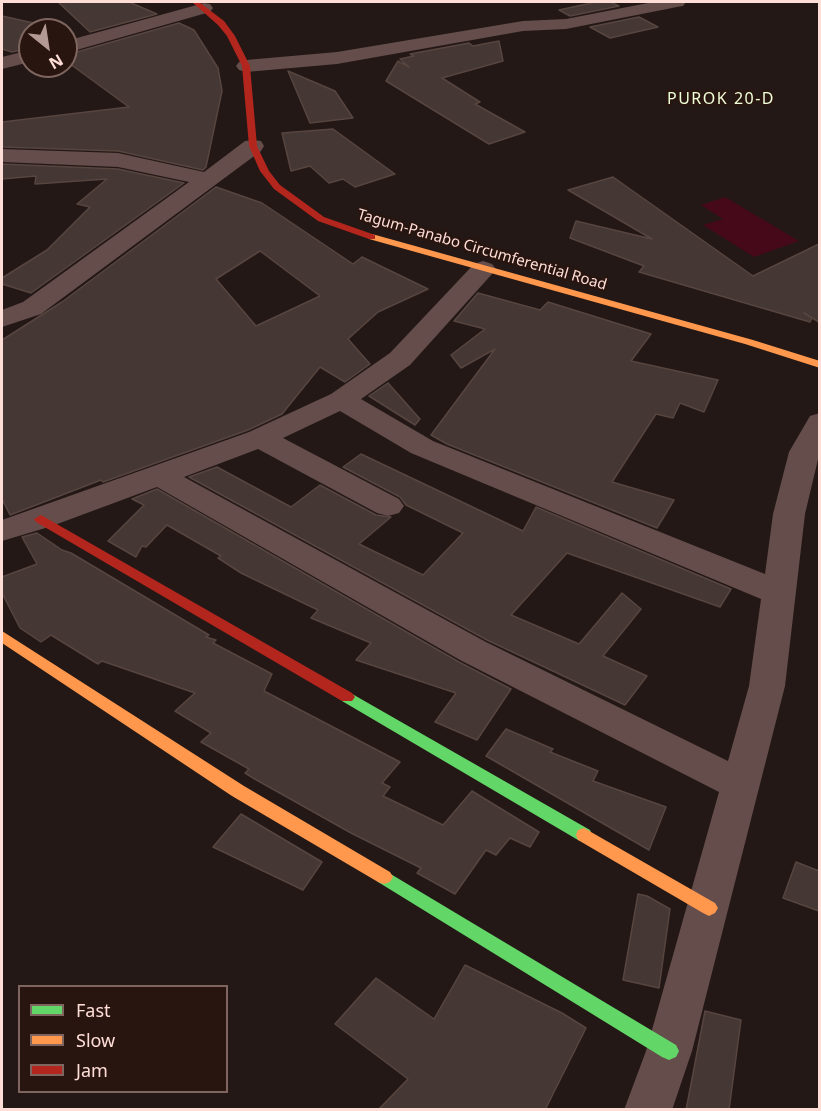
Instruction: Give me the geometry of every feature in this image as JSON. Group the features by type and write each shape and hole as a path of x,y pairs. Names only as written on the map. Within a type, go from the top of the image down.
{"main road":[{"name":"Tagum-Panabo Circumferential Road","path":"200,5 231,36 246,66 253,146 266,171 277,187 321,219 393,244 749,342 819,365"},
{"path":"41,519 708,908"},
{"path":"2,636 238,791 327,842 669,1051"}],"street":[{"path":"246,66 375,53 524,26 566,24 677,2"},
{"path":"78,43 200,5"},
{"path":"2,63 18,59"},
{"path":"2,319 32,308 253,146"},
{"path":"2,155 118,160 207,179"},
{"path":"2,531 41,519 260,438 342,400 400,359 483,269"},
{"path":"342,400 422,447 779,593"},
{"path":"648,1110 669,1051 767,686 796,481 804,452 819,422"},
{"path":"260,438 388,506"},
{"path":"158,476 473,651 742,786"}],"shaded area":[{"path":"725,197 799,241 754,257 703,225 723,219 701,205"}],"building":[{"path":"58,2 129,2 157,14 90,32 78,18 75,18"},
{"path":"596,2 610,2 619,6 570,16 559,10"},
{"path":"2,16 18,20 18,51 12,52 2,49"},
{"path":"639,17 658,27 610,38 590,27"},
{"path":"179,23 194,30 218,68 222,91 206,167 203,170 118,151 2,147 2,122 129,107 78,70 78,52"},
{"path":"499,41 503,61 442,78 480,102 475,104 525,132 489,144 386,81 398,61 409,67 400,59 414,56 410,54 469,43 473,46"},
{"path":"288,71 335,91 353,118 310,123"},
{"path":"333,129 395,174 355,187 343,179 329,183 310,166 291,171 282,133"},
{"path":"2,164 118,169 184,183 31,293 2,284 2,278 47,250 90,207 77,204 107,179 35,184 36,176 2,179"},
{"path":"613,177 753,276 819,244 819,322 804,313 812,318 810,322 639,272 644,266 570,238 576,221 652,239 568,190"},
{"path":"216,187 262,203 353,264 362,257 428,289 378,312 348,339 370,364 345,382 320,367 282,414 248,430 103,482 101,480 10,515 2,499 2,340 62,302","holes":["260,251 320,296 256,326 216,279"]},
{"path":"478,293 540,310 548,302 651,334 631,361 718,380 704,412 680,403 673,418 656,414 612,482 674,500 657,528 447,444 431,435 495,349 461,368 451,355 485,329 454,321"},
{"path":"388,383 420,419 415,425 369,396"},
{"path":"361,454 523,531 536,507 731,589 720,607 567,553 511,615 579,644 622,593 641,609 603,656 647,676 625,705 487,640 189,477 217,467 291,507 320,485 376,515 391,517 359,544 423,575 463,533 406,505 400,497 343,467"},
{"path":"157,489 459,662 511,689 477,740 435,722 456,693 356,660 371,643 311,618 318,610 241,573 218,558 221,556 167,525 146,547 142,546 136,557 108,541 144,505 132,499"},
{"path":"37,533 62,550 71,553 209,635 206,637 216,640 213,643 272,674 264,691 400,762 382,783 390,787 383,796 443,825 472,791 539,832 530,847 510,838 496,855 486,850 455,894 417,873 421,868 351,833 245,773 249,769 201,742 211,733 175,711 195,693 102,661 98,664 51,635 41,642 20,628 2,593 2,577 37,564 22,537"},
{"path":"506,729 553,749 550,752 598,771 593,781 666,807 649,850 486,756"},
{"path":"241,814 322,862 303,890 213,847"},
{"path":"796,862 819,871 819,911 783,898"},
{"path":"638,894 647,896 670,909 659,988 623,980"},
{"path":"465,965 562,1013 586,1028 545,1110 378,1110 408,1079 335,1024 376,978 434,1019"},
{"path":"705,1011 741,1020 729,1110 686,1110"}],"traffic: fast":[{"path":"347,697 584,835"},
{"path":"384,877 669,1051"}],"traffic: slow":[{"path":"372,237 749,342 820,365"},
{"path":"2,636 238,791 384,877"},
{"path":"584,835 709,908"}],"traffic: jam":[{"path":"195,2 221,23 231,36 246,66 253,146 265,171 277,187 321,219 372,237"},
{"path":"41,519 347,697"}],"district":[{"name":"PUROK 20-D","path":"721,99"}]}
